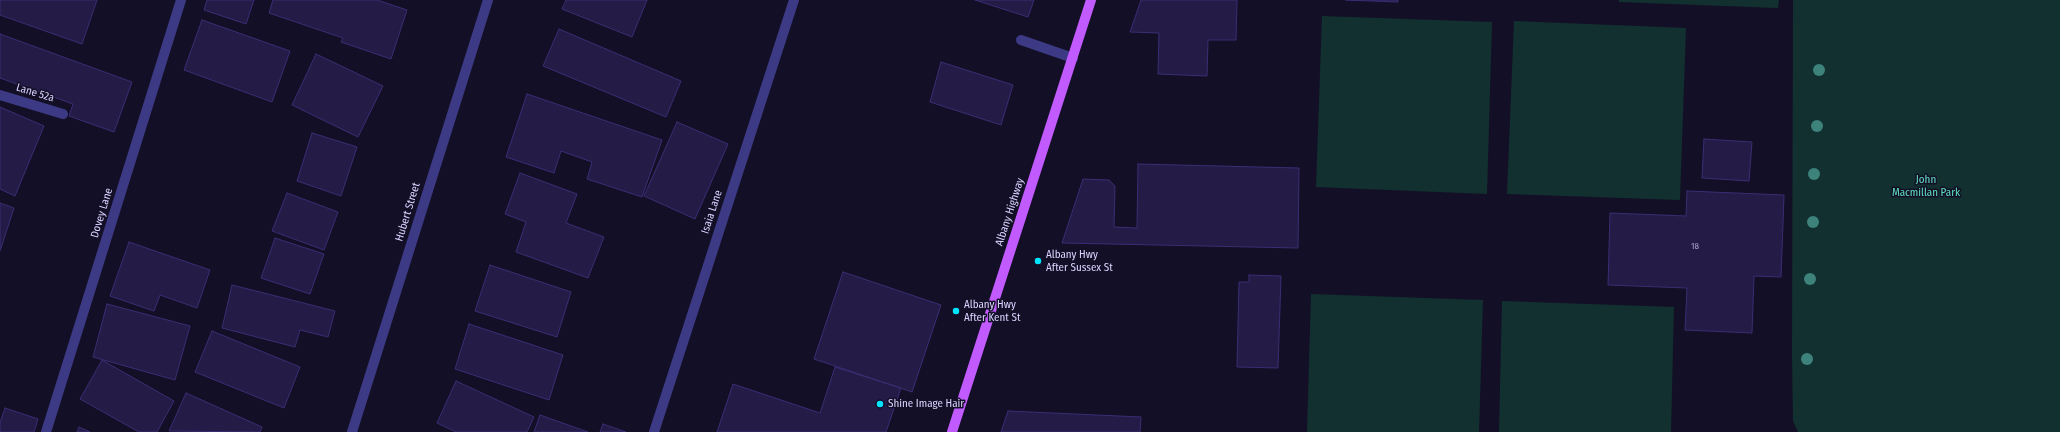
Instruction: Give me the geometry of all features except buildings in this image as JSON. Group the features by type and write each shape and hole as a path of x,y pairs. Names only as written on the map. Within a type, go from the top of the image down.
{"main road":[{"name":"Albany Highway","path":"952,432 1091,0"}],"street":[{"name":"Dovey Lane","path":"46,432 181,0"},
{"name":"Hubert Street","path":"352,432 488,0"},
{"name":"Isaia Lane","path":"654,432 794,0"},
{"path":"1022,40 1073,58"},
{"name":"Lane 52a","path":"0,95 62,114"}],"green space":[{"path":"1619,0 1779,0 1778,8 1619,2"},
{"name":"John Macmillan Park","path":"1793,0 2060,0 2060,432 1798,432 1793,421 1792,356"},
{"path":"1322,16 1492,22 1487,194 1316,187"},
{"path":"1514,21 1686,28 1680,200 1507,194"},
{"path":"1311,294 1483,300 1479,432 1307,432"},
{"path":"1502,301 1674,307 1671,432 1499,432"}],"place":[{"name":"Albany Hwy After Sussex St","path":"1038,261"},
{"name":"Albany Hwy After Kent St","path":"956,311"},
{"name":"Shine Image Hair","path":"880,404"}]}
